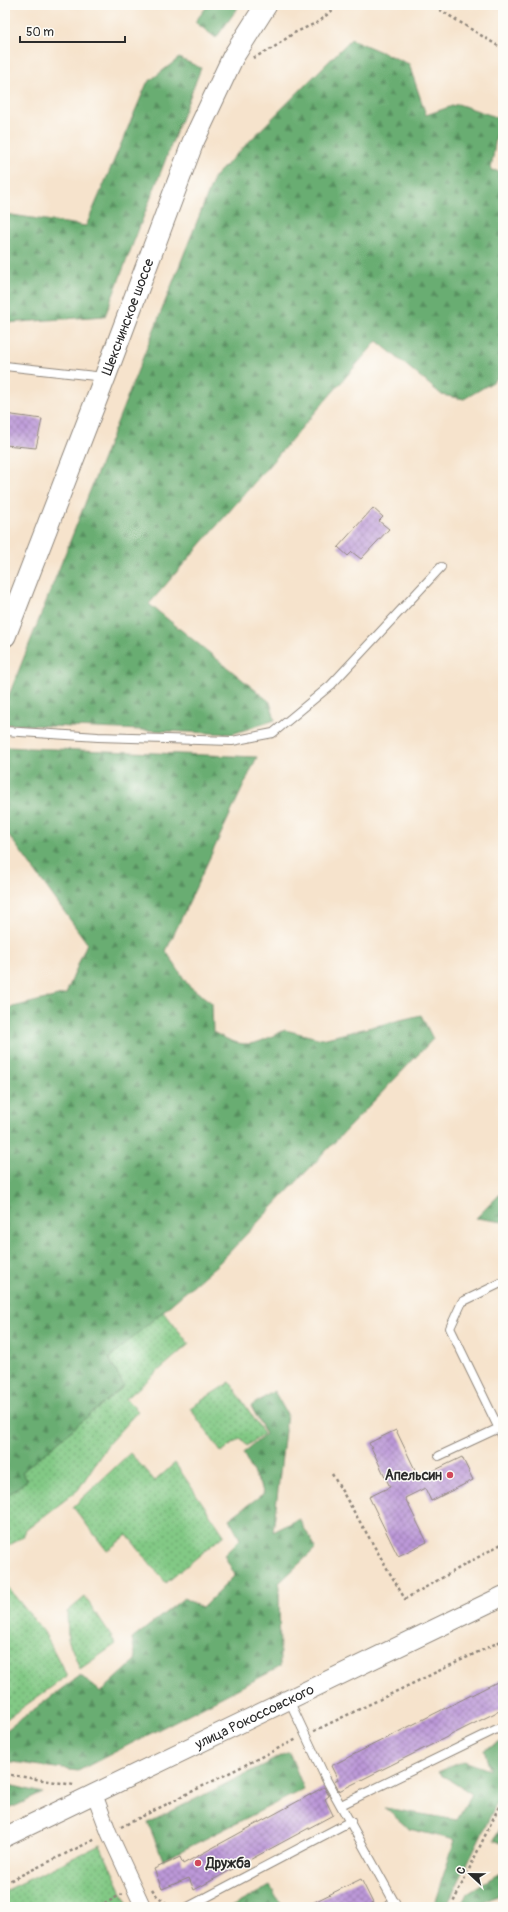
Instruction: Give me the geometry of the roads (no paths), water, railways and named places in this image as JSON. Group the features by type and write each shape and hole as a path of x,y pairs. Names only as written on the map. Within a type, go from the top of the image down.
{"main road":[{"name":"Шекснинское шоссе","path":"5,636 105,377 193,142 228,67 266,5"}],"street":[{"name":"улица Рокоссовского","path":"5,1837 503,1596"},
{"path":"94,1793 109,1833 143,1907"}],"lane":[{"path":"5,366 105,377"},
{"path":"5,731 98,737 232,741 273,733 331,685 441,567"},
{"path":"503,1282 462,1302 450,1328 503,1437"},
{"path":"439,1456 499,1428"},
{"path":"288,1699 326,1779 351,1821 396,1905 386,1907"},
{"path":"341,1805 503,1726"},
{"path":"188,1907 351,1821"}],"place":[{"name":"Апельсин","path":"450,1475"},
{"name":"Дружба","path":"198,1863"}]}
